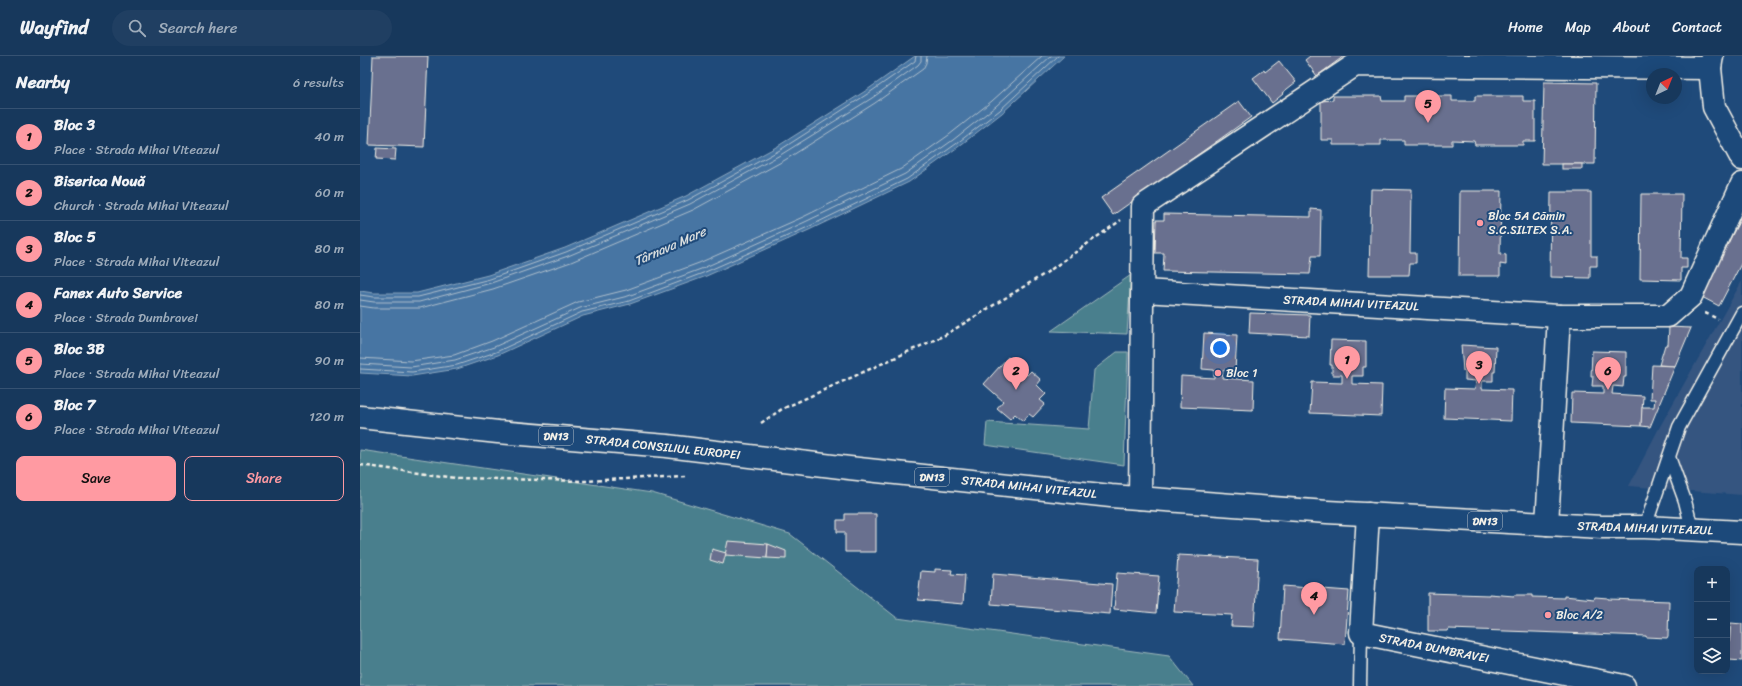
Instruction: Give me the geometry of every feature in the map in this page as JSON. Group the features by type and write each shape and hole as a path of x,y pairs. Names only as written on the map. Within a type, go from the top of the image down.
{"main road":[{"path":"1140,498 1143,206 1362,60 1711,62 1714,107 1742,159"},
{"name":"STRADA MIHAI VITEAZUL","path":"1143,291 1559,316 1668,316 1691,296 1742,184"},
{"path":"1547,524 1559,316"},
{"name":"STRADA CONSILIUL EUROPEI","path":"360,417 498,432 667,446 752,456"},
{"name":"STRADA MIHAI VITEAZUL","path":"752,456 849,468 1140,498 1368,514 1602,527 1645,527 1742,532"},
{"name":"STRADA DUMBRAVEI","path":"1368,514 1361,633 1624,686"}],"lane":[{"path":"1645,527 1653,498 1669,457 1678,427 1742,313"},
{"path":"1669,457 1685,501 1692,529"},
{"path":"1360,686 1361,633"}],"path":[{"path":"762,423 782,409 945,335 1046,273 1143,206"},
{"path":"1682,304 1735,325"},
{"path":"360,465 456,478 585,481 685,476"}],"shaded area":[{"path":"1742,281 1742,495 1629,486 1658,430"}],"green space":[{"path":"1131,275 1127,334 1051,331"},
{"path":"1117,352 1128,352 1124,465 985,445 987,422 1089,429 1094,370"},
{"path":"360,450 652,493 790,534 897,618 1169,656 1193,686 360,686"}],"water":[{"name":"Târnava Mare","path":"915,56 1064,56 1002,113 909,182 809,230 704,277 630,304 583,316 498,355 457,369 412,376 360,373 360,291 374,293 417,293 488,275 565,248 686,196 778,146 867,90"}],"building":[{"path":"373,56 428,56 424,147 369,145"},
{"path":"1310,56 1344,56 1317,76 1305,60"},
{"path":"1279,61 1296,82 1272,103 1253,78 1264,70 1265,72"},
{"path":"1544,82 1596,83 1595,164 1542,164"},
{"path":"1333,96 1381,96 1382,101 1404,101 1404,96 1452,96 1452,101 1475,101 1475,96 1523,96 1523,101 1535,101 1535,141 1523,141 1523,145 1475,145 1474,141 1452,140 1452,145 1404,145 1404,140 1381,140 1381,145 1333,145 1333,140 1321,140 1321,101 1333,100"},
{"path":"1239,101 1251,117 1113,215 1101,198"},
{"path":"377,148 396,149 395,160 376,159"},
{"path":"1562,164 1582,164 1582,169 1562,169"},
{"path":"1371,189 1411,190 1410,253 1416,253 1416,263 1410,263 1409,275 1369,275"},
{"name":"Bloc 5A Cămin S.C.SILTEX S.A.","path":"1460,191 1501,191 1500,254 1506,255 1506,265 1500,264 1500,276 1459,276"},
{"path":"1551,192 1591,192 1591,256 1597,256 1597,266 1590,266 1590,278 1550,277"},
{"path":"1641,194 1682,194 1681,258 1687,258 1687,268 1681,268 1681,280 1640,279"},
{"path":"1311,209 1321,210 1320,256 1312,256 1310,274 1163,271 1164,253 1155,253 1156,220 1164,220 1164,214 1311,217"},
{"path":"1742,216 1742,262 1719,306 1700,296"},
{"path":"1250,313 1310,315 1309,336 1249,333"},
{"path":"1669,327 1691,328 1675,366 1659,365 1665,345 1668,345"},
{"name":"Bloc 1","path":"1204,333 1237,335 1235,371 1223,370 1222,378 1254,380 1253,410 1180,407 1181,376 1214,378 1214,370 1202,369"},
{"path":"1331,340 1366,341 1366,367 1363,367 1363,376 1352,376 1352,384 1382,385 1381,416 1310,413 1312,382 1342,383 1342,375 1332,375 1332,365 1330,365"},
{"path":"1461,345 1496,347 1495,372 1493,372 1493,381 1482,381 1482,389 1512,390 1511,421 1444,418 1445,388 1475,389 1476,381 1465,380"},
{"path":"1592,351 1626,352 1626,377 1624,377 1623,387 1613,386 1612,394 1643,396 1641,426 1571,423 1572,393 1603,394 1603,386 1592,386"},
{"path":"1008,357 1027,375 1031,371 1041,380 1037,385 1046,394 1040,400 1045,404 1033,417 1029,414 1023,421 1015,414 1010,419 997,408 1003,401 984,384"},
{"path":"1652,365 1675,366 1650,427 1641,426 1642,407 1654,407 1655,399 1650,399"},
{"path":"845,514 876,514 876,552 845,552 845,532 837,532 837,520 845,520"},
{"path":"728,541 768,544 767,558 725,555"},
{"path":"768,544 786,551 786,559 767,558"},
{"path":"712,549 726,553 723,564 710,560"},
{"path":"1178,555 1258,559 1254,627 1231,626 1232,615 1174,612"},
{"path":"935,569 952,570 951,574 965,575 963,604 918,600 921,571 935,572"},
{"path":"1117,573 1159,576 1156,613 1114,609"},
{"path":"993,574 1112,584 1110,614 991,604"},
{"path":"1283,586 1349,591 1345,644 1280,639"},
{"name":"Bloc A/2","path":"1428,593 1514,596 1532,595 1532,597 1564,598 1564,596 1594,599 1595,597 1608,599 1669,601 1668,636 1667,638 1449,629 1448,631 1428,631"},
{"path":"1731,623 1742,624 1742,661 1730,660"}],"place":[{"name":"Bloc 3B","path":"1428,123"},
{"name":"Bloc 5A Cămin S.C.SILTEX S.A.","path":"1480,223"},
{"name":"Bloc 1","path":"1218,373"},
{"name":"Bloc 3","path":"1347,379"},
{"name":"Bloc 5","path":"1479,384"},
{"name":"Biserica Nouă","path":"1016,390"},
{"name":"Bloc 7","path":"1608,390"},
{"name":"Fanex Auto Service","path":"1314,615"},
{"name":"Bloc A/2","path":"1548,615"}]}
